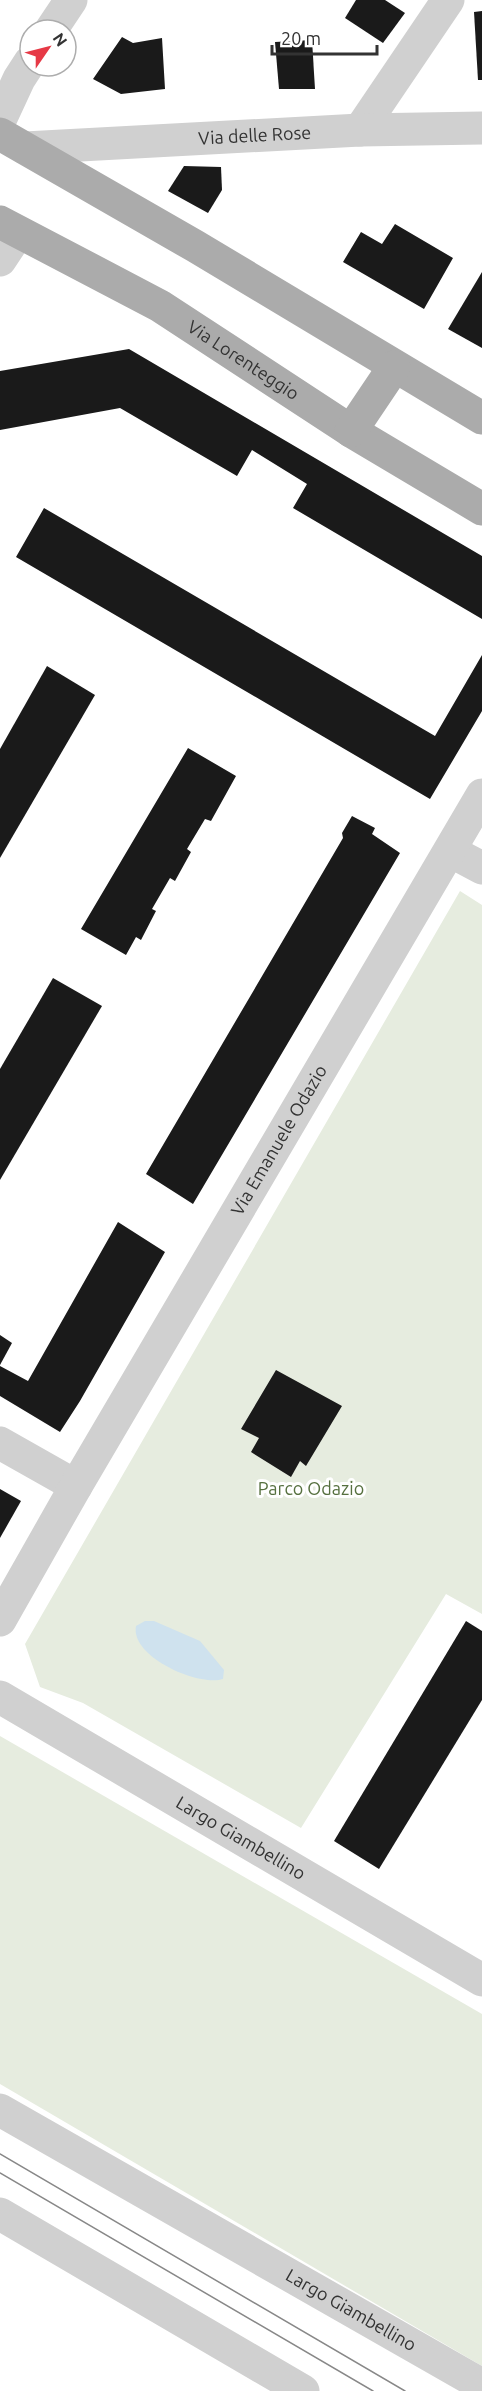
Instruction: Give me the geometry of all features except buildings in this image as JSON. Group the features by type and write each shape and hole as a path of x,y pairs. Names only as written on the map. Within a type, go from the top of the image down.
{"main road":[{"path":"13,141 195,246 482,418"},
{"name":"Via Lorenteggio","path":"9,228 160,306 351,431 482,509"},
{"path":"351,431 394,367"}],"street":[{"path":"59,18 71,0"},
{"path":"360,130 448,0"},
{"path":"0,120 20,78"},
{"name":"Via delle Rose","path":"13,141 360,130 482,129"},
{"path":"0,260 9,228"},
{"name":"Via Emanuele Odazio","path":"76,1486 482,795"},
{"path":"450,851 482,868"},
{"path":"0,1443 76,1486 0,1620"},
{"name":"Largo Giambellino","path":"0,1697 482,1980"},
{"name":"Largo Giambellino","path":"0,2110 482,2385"},
{"path":"0,2214 303,2391"}],"green space":[{"name":"Parco Odazio","path":"460,891 482,905 482,1614 446,1594 301,1828 83,1703 40,1687 25,1644"},
{"path":"0,1736 482,2014 482,2366 0,2084"}],"water":[{"path":"145,1621 154,1621 200,1641 224,1670 223,1679 212,1680 183,1674 155,1659 137,1638 136,1626"}],"tram line":[{"path":"0,2154 405,2391"},
{"path":"0,2173 373,2391"}]}
